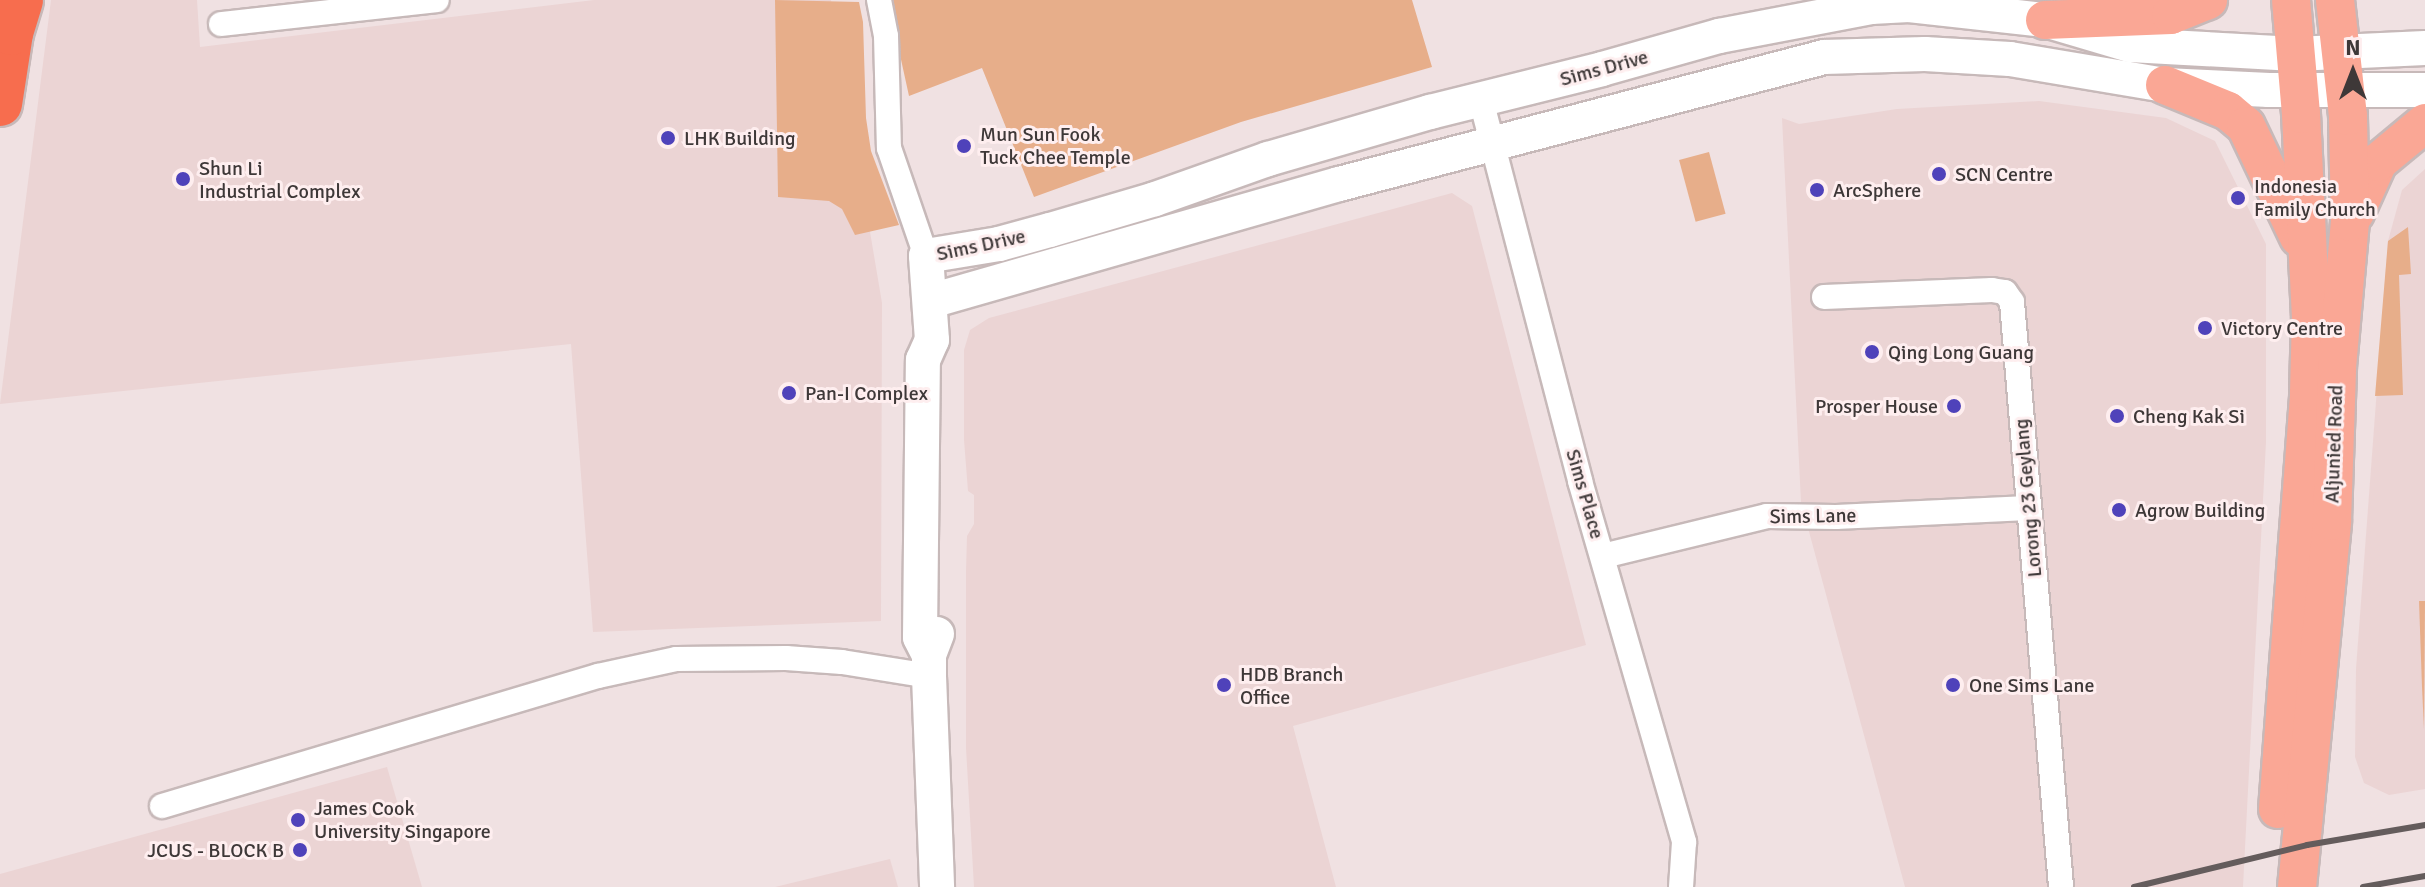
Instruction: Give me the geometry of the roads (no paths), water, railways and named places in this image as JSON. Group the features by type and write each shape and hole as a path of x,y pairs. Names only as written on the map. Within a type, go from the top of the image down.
{"highway":[{"path":"0,104 11,33 21,0"}],"main road":[{"path":"2045,20 2171,15 2208,0"},
{"name":"Aljunied Road","path":"2271,887 2309,392 2309,262 2291,0"},
{"name":"Aljunied Road","path":"2297,887 2332,521 2337,367 2350,222 2345,90 2335,0"},
{"path":"2165,85 2228,111 2246,126 2309,262"},
{"path":"2350,222 2378,162 2425,123"}],"street":[{"path":"221,24 437,0"},
{"path":"879,0 886,36 889,148 906,203 925,248"},
{"name":"Sims Drive","path":"937,887 929,665 920,637 923,360 932,340 925,248 999,244 1155,199 1282,155 1481,100 1719,36 1871,7 1909,5 2045,20 2130,45 2296,72"},
{"path":"2296,72 2340,51 2425,48"},
{"name":"Sims Drive","path":"931,301 1492,143 1824,57 1925,54 2010,59 2165,85 2296,72"},
{"path":"2296,72 2345,90 2425,90"},
{"name":"Sims Place","path":"1481,100 1603,556 1684,842 1681,887"},
{"name":"Lorong 23 Geylang","path":"1824,297 1992,290 2005,292 2012,302 2061,887"},
{"name":"Sims Lane","path":"1603,556 1767,516 1836,517 2028,508"},
{"path":"162,806 598,676 676,659 731,656 929,665"}],"railway":[{"path":"2134,887 2307,845 2425,825"},
{"path":"2363,887 2425,876"}],"place":[{"name":"LHK Building","path":"668,138"},
{"name":"Mun Sun Fook Tuck Chee Temple","path":"964,146"},
{"name":"SCN Centre","path":"1939,174"},
{"name":"Shun Li Industrial Complex","path":"183,179"},
{"name":"ArcSphere","path":"1817,190"},
{"name":"Indonesia Family Church","path":"2238,198"},
{"name":"Victory Centre","path":"2205,328"},
{"name":"Qing Long Guang","path":"1872,352"},
{"name":"Pan-I Complex","path":"789,393"},
{"name":"Prosper House","path":"1954,406"},
{"name":"Cheng Kak Si","path":"2117,416"},
{"name":"Agrow Building","path":"2119,510"},
{"name":"HDB Branch Office","path":"1224,685"},
{"name":"One Sims Lane","path":"1953,685"},
{"name":"James Cook University Singapore","path":"298,820"},
{"name":"JCUS - BLOCK B","path":"300,850"}]}
